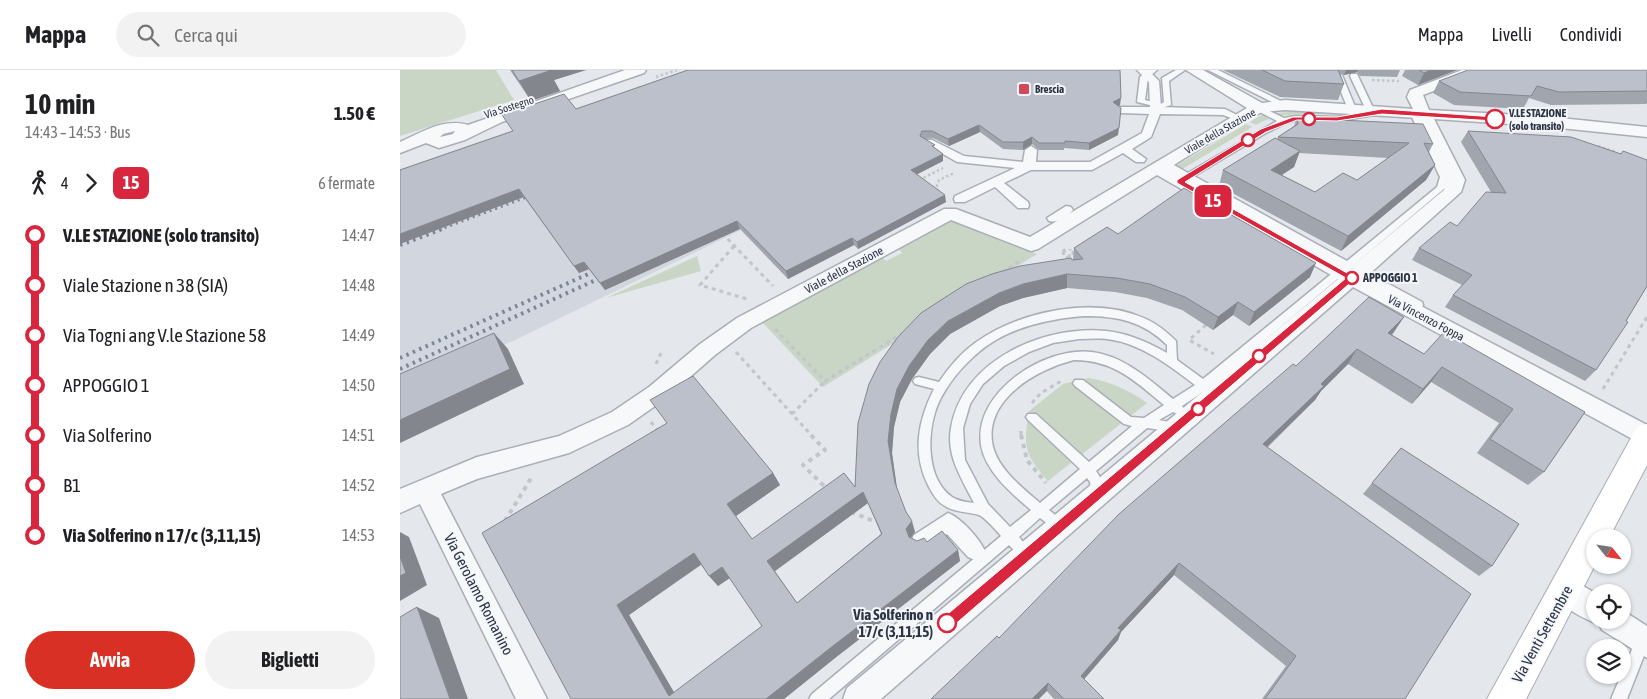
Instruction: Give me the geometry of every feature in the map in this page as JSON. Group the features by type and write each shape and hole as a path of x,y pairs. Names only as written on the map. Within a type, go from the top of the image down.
{"main road":[{"name":"Via Venti Settembre","path":"1506,699 1647,437"}],"street":[{"name":"Via Sostegno","path":"400,150 434,138 450,141 458,130 620,70"},
{"name":"Via Sostegno","path":"458,130 496,119 639,70"},
{"path":"1193,70 1259,108"},
{"path":"858,699 1018,545 1060,527 1096,496 1209,390 1350,272 1452,192 1456,180 1418,114 1415,97 1416,93 1475,70"},
{"path":"928,142 962,159 1029,166 1092,166 1148,135 1155,108 1154,81 1147,71"},
{"name":"Viale della Stazione","path":"723,337 744,323 950,213 1031,245 1153,164 1259,108 1285,105 1352,109 1585,125 1647,132"},
{"path":"1120,110 1155,108 1225,112 1231,115"},
{"path":"1124,149 1189,179"},
{"path":"1029,166 1031,150"},
{"path":"960,199 1029,166"},
{"name":"Via Vincenzo Foppa","path":"1189,179 1350,272 1647,437"},
{"path":"996,182 1023,205"},
{"path":"1054,218 1066,210"},
{"path":"400,502 425,489 477,468 548,450 602,429 649,400 723,337"},
{"name":"Via Gerolamo Romanino","path":"425,489 532,699"},
{"path":"921,541 948,522 975,551"},
{"path":"1566,590 1586,603"},
{"path":"1630,629 1646,637"}],"lane":[{"path":"1155,108 1168,103 1165,80 1181,70"},
{"path":"1212,70 1285,105"},
{"path":"1338,75 1352,109"},
{"path":"1189,179 1264,130 1283,121 1296,118 1337,119 1376,111 1354,76"},
{"path":"1259,108 1283,121"},
{"path":"1585,125 1601,131 1647,137"},
{"path":"1350,272 1647,427"},
{"path":"984,510 962,507 947,501 935,488 926,466 923,441 926,422 942,387 960,362 979,346 1005,330 1024,323 1061,314 1104,312 1144,322 1160,331 1172,344 1172,361"},
{"path":"1018,545 984,510 958,459 955,438 958,418 968,398 984,377 999,363 1020,350 1040,342 1086,334 1107,335 1130,342 1172,361 1209,390"},
{"path":"1060,527 1039,510 1004,476 987,446 988,423 1001,398 1018,379 1040,366 1066,358 1093,356 1118,366 1179,417"},
{"path":"919,381 942,387"},
{"path":"1074,381 1128,421 1144,424 1179,417"},
{"path":"1027,417 1088,469 1096,480 1096,496"},
{"path":"817,699 1018,545 1039,510 1144,424 1179,417"},
{"path":"1619,699 1646,637"}],"path":[{"path":"1369,76 1371,80 1400,81"},
{"path":"1593,144 1620,154"},
{"path":"912,183 962,159"},
{"path":"934,194 938,192 936,188 939,180 960,172"},
{"path":"719,230 774,287"},
{"path":"734,246 700,285 748,299"},
{"path":"1064,269 1063,248 1069,261 1072,250 1073,262"},
{"path":"1002,272 1027,257"},
{"path":"1606,384 1647,317"},
{"path":"1206,325 1189,340 1214,354"},
{"path":"773,327 825,380"},
{"path":"792,414 825,380 909,329"},
{"path":"723,337 825,450 803,465 830,492"},
{"path":"1047,484 1023,454 1020,430 1041,393 1060,381 1074,381"},
{"path":"648,420 665,439"},
{"path":"502,527 536,470"},
{"path":"844,505 850,512 876,522"}],"shaded area":[{"path":"687,70 1087,70 741,229 515,340 400,390 400,169"}],"green space":[{"path":"400,70 496,70 514,100 400,136"},
{"path":"1300,111 1348,115 1300,114 1277,117 1256,125 1250,122 1263,114"},
{"path":"1246,124 1252,127 1184,168 1180,170 1174,167"},
{"path":"952,220 1037,254 823,387 762,322 882,257 886,261 902,253 898,248"},
{"path":"697,256 701,271 606,298"},
{"path":"1089,378 1120,387 1147,403 1048,481 1034,464 1027,449 1026,433 1029,411 1063,384"}],"building":[{"path":"512,70 548,70 549,71 519,81"},
{"path":"688,70 1120,70 1121,98 1113,102 1121,108 1119,128 1089,143 1065,141 1065,143 1039,143 1032,137 1023,142 1003,142 979,125 948,139 932,131 922,131 920,136 935,145 932,146 943,154 911,170 945,195 857,242 852,238 786,271 737,221 600,283 584,262 574,266 519,189 400,234 400,170 513,131 502,115 564,94 576,109"},
{"path":"1262,70 1338,70 1344,84 1285,81"},
{"path":"1419,70 1431,70 1424,73"},
{"path":"1468,70 1647,70 1647,91 1559,92 1537,86 1531,96 1460,92 1439,81"},
{"path":"1297,118 1423,124 1433,144 1424,143 1435,165 1348,236 1223,170 1275,138 1300,151 1271,170 1315,192 1343,173 1357,180 1409,143 1278,137 1298,124"},
{"path":"1468,131 1571,137 1621,154 1623,151 1647,160 1647,286 1626,321 1628,322 1596,370 1453,295 1472,275 1419,248 1450,222 1457,226 1486,192 1506,193"},
{"path":"1184,188 1316,263 1254,312 1238,302 1218,317 1185,297 1150,284 1117,278 1067,274 1023,284 999,293 948,321 928,340 909,366 897,389 891,414 888,441 895,483 906,512 912,521 906,529 909,537 917,541 924,538 927,542 942,531 958,550 766,699 571,699 482,533 667,423 650,400 693,376 773,473 727,504 752,539 844,473 855,487 858,423 869,384 880,362 898,337 921,313 966,284 992,274 1020,266 1071,258 1072,260 1083,259 1074,248 1107,227 1118,234","holes":["863,492 882,534 797,603 767,561","694,553 709,576 722,567 762,626 669,696 617,605"]},
{"path":"1369,297 1404,317 1388,333 1424,354 1444,332 1585,412 1544,472 1490,439 1513,409 1442,367 1423,389 1357,349 1321,384 1324,386 1263,444 1471,594 1405,699 1265,699 1296,656 1179,563 1118,628 1121,630 1081,676 1104,699 1064,699 1048,683 1032,699 931,699 997,636 999,638 1119,514 1293,364 1296,366"},
{"path":"494,333 510,369 400,420 400,374"},
{"path":"1401,448 1519,524 1492,566 1372,483"},
{"path":"400,556 406,573 400,576"},
{"path":"417,607 450,699 400,699 400,617"}],"railway":[{"path":"439,230 538,193"},
{"path":"400,245 442,229"},
{"path":"400,358 604,267"},
{"path":"400,369 609,274"}],"bus line":[{"name":"15","path":"947,623 1352,278 1180,182 1264,130 1283,121 1296,118 1337,119 1382,112 1495,119"}],"place":[{"name":"Brescia","path":"1024,89"},
{"name":"V.LE STAZIONE (solo transito)","path":"1495,119"},
{"name":"APPOGGIO 1","path":"1352,278"},
{"name":"Via Solferino n 17/c (3,11,15)","path":"947,623"}]}
